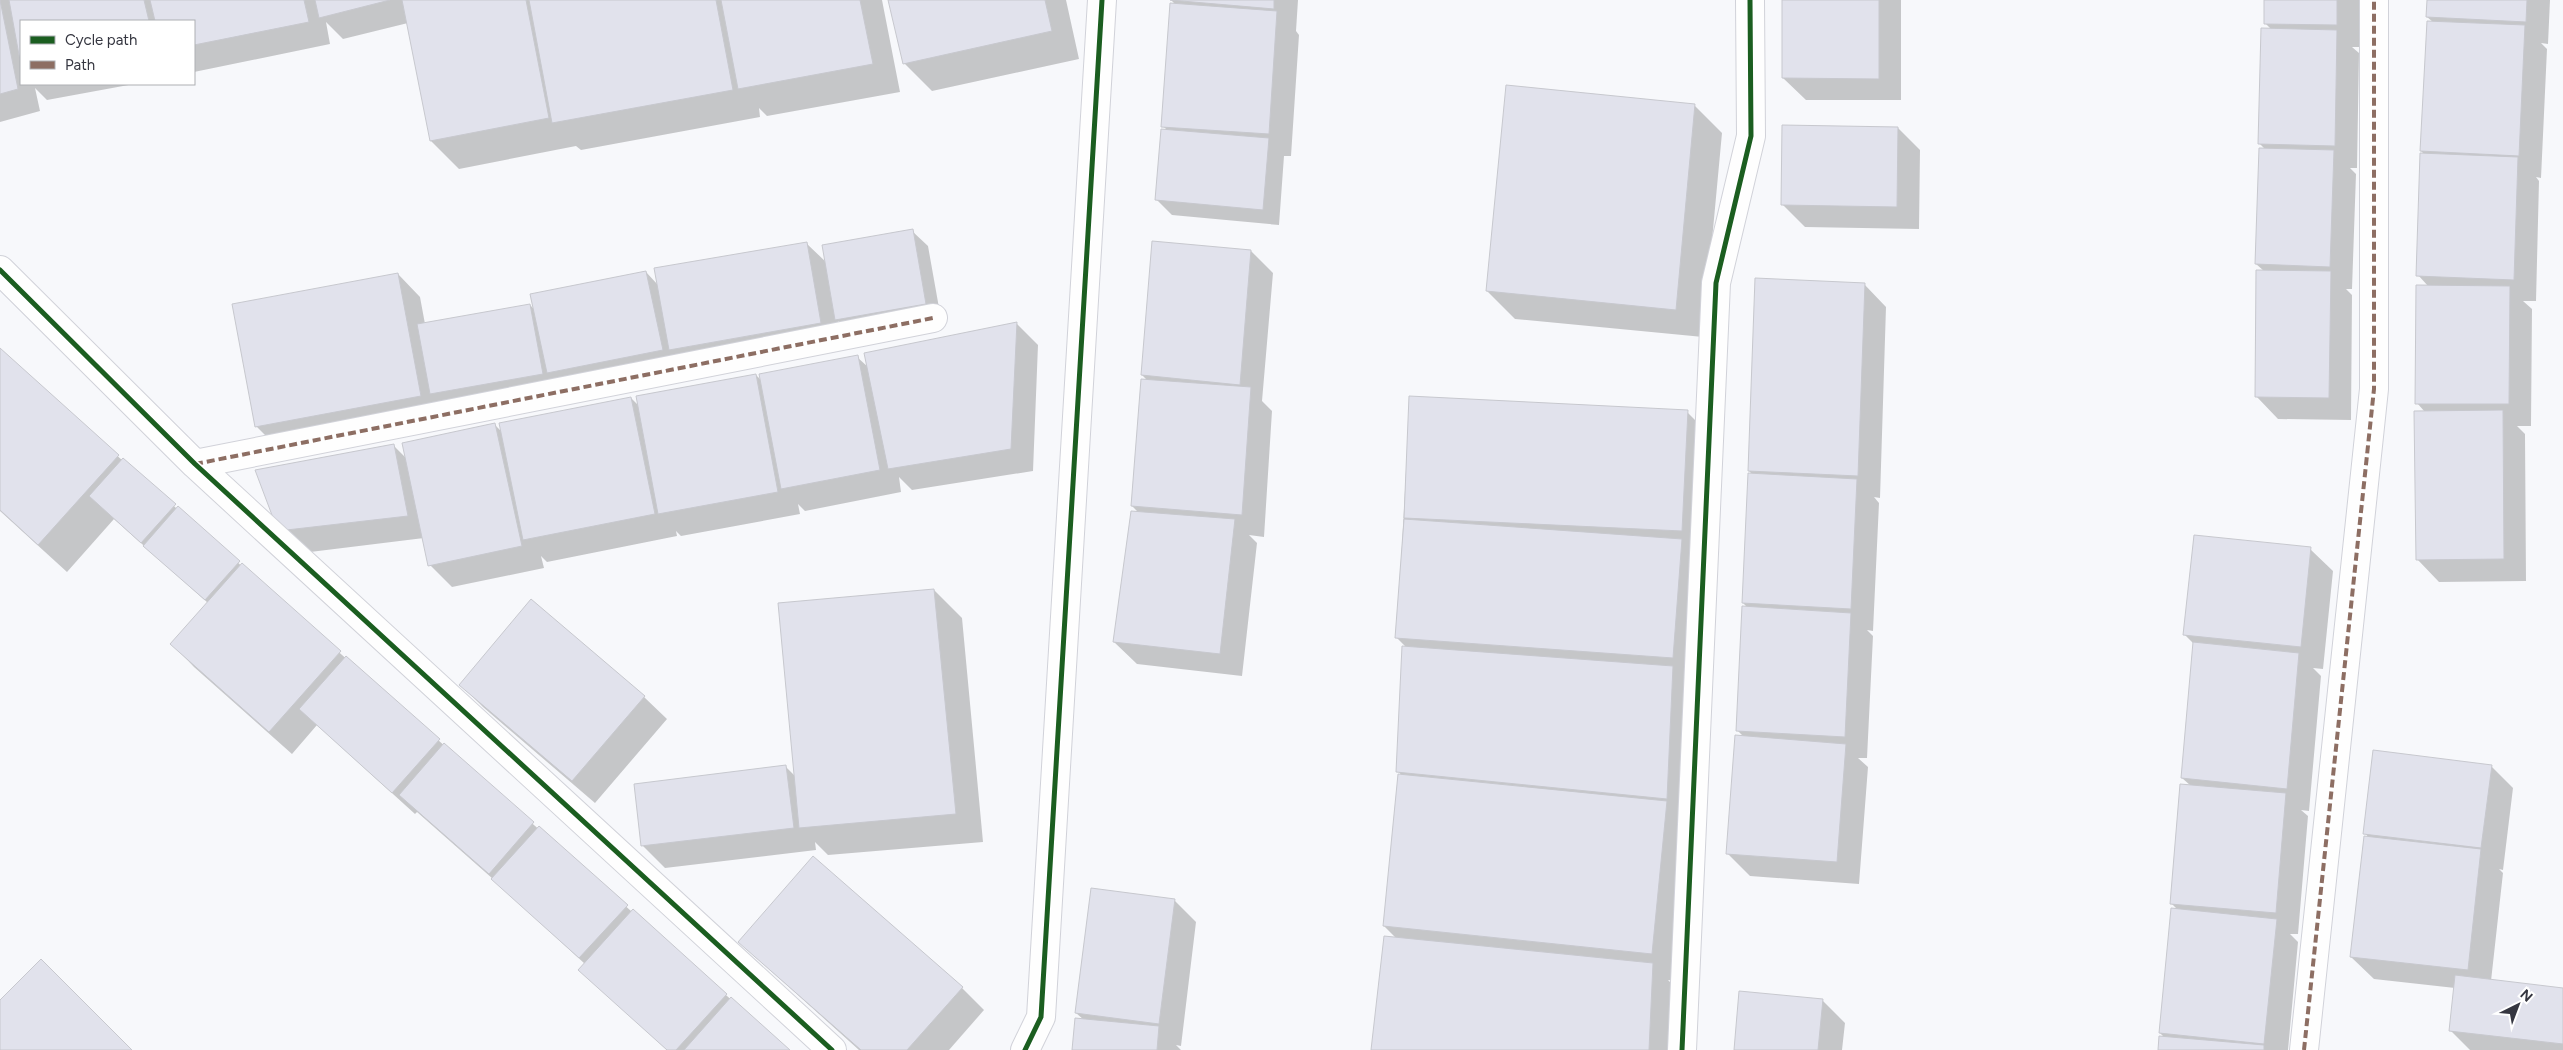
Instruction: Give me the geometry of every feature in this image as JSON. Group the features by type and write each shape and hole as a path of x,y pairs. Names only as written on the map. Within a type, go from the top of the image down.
{"street":[{"path":"1025,1050 1041,1017 1102,0"},
{"path":"1682,1050 1716,283 1751,136 1750,0"},
{"path":"2304,1050 2374,388 2374,0"},
{"path":"0,270 195,464 832,1050"},
{"path":"195,464 933,318"}],"building":[{"path":"0,0 18,89 0,94"},
{"path":"9,0 144,0 149,20 20,20 20,60"},
{"path":"150,0 304,0 309,22 195,45 195,20 155,20"},
{"path":"315,0 390,0 319,18"},
{"path":"402,0 526,0 549,118 430,141"},
{"path":"529,0 716,0 733,90 552,123"},
{"path":"721,0 860,0 873,64 738,89"},
{"path":"888,0 1045,0 1052,31 903,64"},
{"path":"1170,0 1274,0 1274,9"},
{"path":"1782,0 1879,0 1879,79 1782,78"},
{"path":"2264,0 2337,0 2337,25 2264,24"},
{"path":"2427,0 2527,0 2526,22 2426,17"},
{"path":"1170,3 1277,11 1269,134 1161,127"},
{"path":"2427,21 2525,25 2519,156 2420,151"},
{"path":"2261,28 2337,30 2335,146 2258,144"},
{"path":"1506,85 1695,104 1676,310 1486,291"},
{"path":"1782,125 1898,127 1897,207 1781,205"},
{"path":"1161,129 1269,138 1263,210 1155,200"},
{"path":"2259,148 2334,150 2330,267 2255,264"},
{"path":"2420,153 2518,157 2514,280 2416,276"},
{"path":"913,229 926,304 835,320 822,245"},
{"path":"1152,241 1251,250 1240,385 1141,375"},
{"path":"807,242 821,323 669,350 654,268"},
{"path":"2256,270 2331,271 2329,398 2255,397"},
{"path":"646,271 663,350 547,373 530,294"},
{"path":"398,273 421,396 255,427 232,304"},
{"path":"1755,278 1865,283 1858,476 1748,471"},
{"path":"2416,285 2510,286 2509,404 2415,404"},
{"path":"530,304 543,374 430,394 417,324"},
{"path":"1017,322 1011,449 888,469 864,353"},
{"path":"0,348 119,455 38,545 0,510"},
{"path":"858,355 880,470 781,489 759,374"},
{"path":"756,374 778,492 658,514 636,396"},
{"path":"1141,379 1251,387 1242,515 1131,506"},
{"path":"1409,396 1688,410 1682,531 1404,518"},
{"path":"631,397 655,514 523,540 499,423"},
{"path":"2503,410 2504,559 2416,560 2414,411"},
{"path":"495,423 522,546 428,566 402,443"},
{"path":"394,444 408,516 278,531 255,470"},
{"path":"123,458 176,504 141,543 89,496"},
{"path":"1748,473 1857,479 1851,609 1742,603"},
{"path":"178,506 240,561 205,600 143,546"},
{"path":"1131,511 1235,519 1220,654 1113,642"},
{"path":"1404,519 1682,539 1673,658 1395,638"},
{"path":"2194,535 2311,547 2301,647 2183,635"},
{"path":"242,563 341,651 269,732 170,644"},
{"path":"934,589 956,814 799,828 778,603"},
{"path":"531,599 645,696 572,781 459,685"},
{"path":"1742,606 1851,613 1845,737 1736,731"},
{"path":"2193,642 2299,653 2287,789 2181,778"},
{"path":"1402,646 1673,666 1667,799 1396,772"},
{"path":"346,656 440,739 392,793 299,709"},
{"path":"1735,735 1846,744 1837,862 1726,854"},
{"path":"444,743 534,822 489,874 399,795"},
{"path":"2373,750 2492,765 2481,848 2363,834"},
{"path":"786,765 794,828 641,846 634,784"},
{"path":"1398,774 1667,801 1652,954 1383,926"},
{"path":"2180,784 2286,793 2276,913 2170,904"},
{"path":"539,826 628,905 579,958 491,879"},
{"path":"2364,836 2481,849 2468,970 2350,957"},
{"path":"813,856 963,987 907,1050 861,1050 738,942"},
{"path":"1091,888 1175,899 1159,1024 1075,1013"},
{"path":"2171,908 2277,919 2264,1044 2159,1033"},
{"path":"633,909 727,994 676,1050 667,1050 578,970"},
{"path":"1384,936 1653,963 1649,1050 1371,1050"},
{"path":"41,959 132,1050 0,1050 0,1000"},
{"path":"2455,975 2563,988 2563,1044 2449,1031"},
{"path":"1739,991 1823,999 1818,1050 1734,1050"},
{"path":"731,997 790,1050 684,1050"},
{"path":"1075,1018 1159,1026 1157,1050 1072,1050"},
{"path":"2159,1036 2264,1045 2264,1050 2158,1050"}],"marked path":[{"path":"2304,1050 2374,389 2374,0"},
{"path":"195,464 933,318"}],"cycle path":[{"path":"1025,1050 1041,1017 1102,0"},
{"path":"1682,1050 1716,283 1751,136 1750,0"},
{"path":"0,270 195,464 832,1050"}]}
